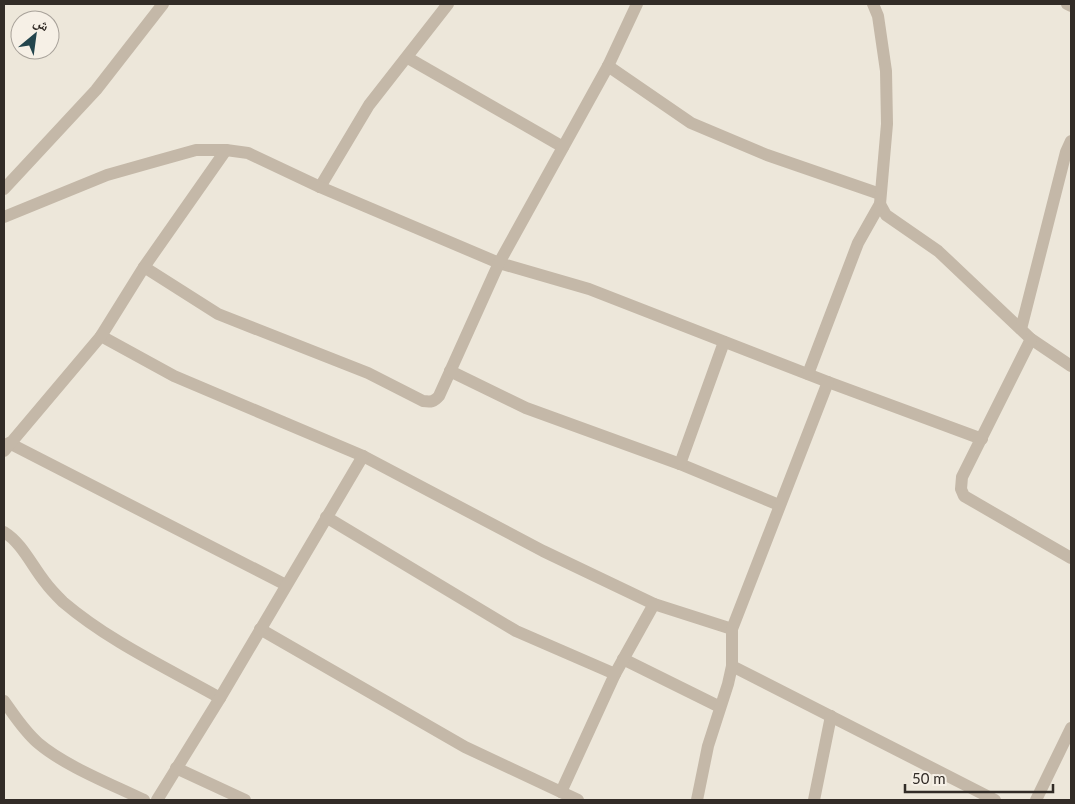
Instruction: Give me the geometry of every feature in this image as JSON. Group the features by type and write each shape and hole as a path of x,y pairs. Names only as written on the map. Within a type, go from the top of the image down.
{"street":[{"path":"4,189 96,90 163,4"},
{"path":"320,188 369,106 448,4"},
{"path":"144,267 218,314 368,373 423,400 435,401 439,396 499,263 608,66 637,4"},
{"path":"808,374 858,243 880,199 887,124 886,71 878,16 873,4"},
{"path":"1067,4 1071,6"},
{"path":"408,58 563,147"},
{"path":"608,66 691,123 767,156 880,199 886,215 938,251 1031,339 1071,366"},
{"path":"1020,329 1066,152 1071,141"},
{"path":"4,218 107,175 196,150 226,150 248,153 320,188 499,263 589,289 828,382 982,439"},
{"path":"226,150 144,267 101,336 6,447 286,585"},
{"path":"101,336 174,376 363,456 543,551 654,604 732,629"},
{"path":"1031,339 962,477 961,489 964,496 1071,558"},
{"path":"680,464 724,342"},
{"path":"450,371 526,408 680,464 779,505"},
{"path":"697,800 708,746 732,666 732,629 828,382"},
{"path":"157,800 220,698 363,456"},
{"path":"326,517 516,631 615,674"},
{"path":"4,532 27,556 45,583 56,595 97,628 118,642 220,698"},
{"path":"561,792 615,674 654,604"},
{"path":"260,629 464,747 578,800"},
{"path":"623,659 720,707"},
{"path":"732,666 994,800"},
{"path":"4,701 22,726 38,743 60,759 144,800"},
{"path":"814,800 831,716"},
{"path":"1036,800 1071,728"},
{"path":"176,768 245,800"}]}
